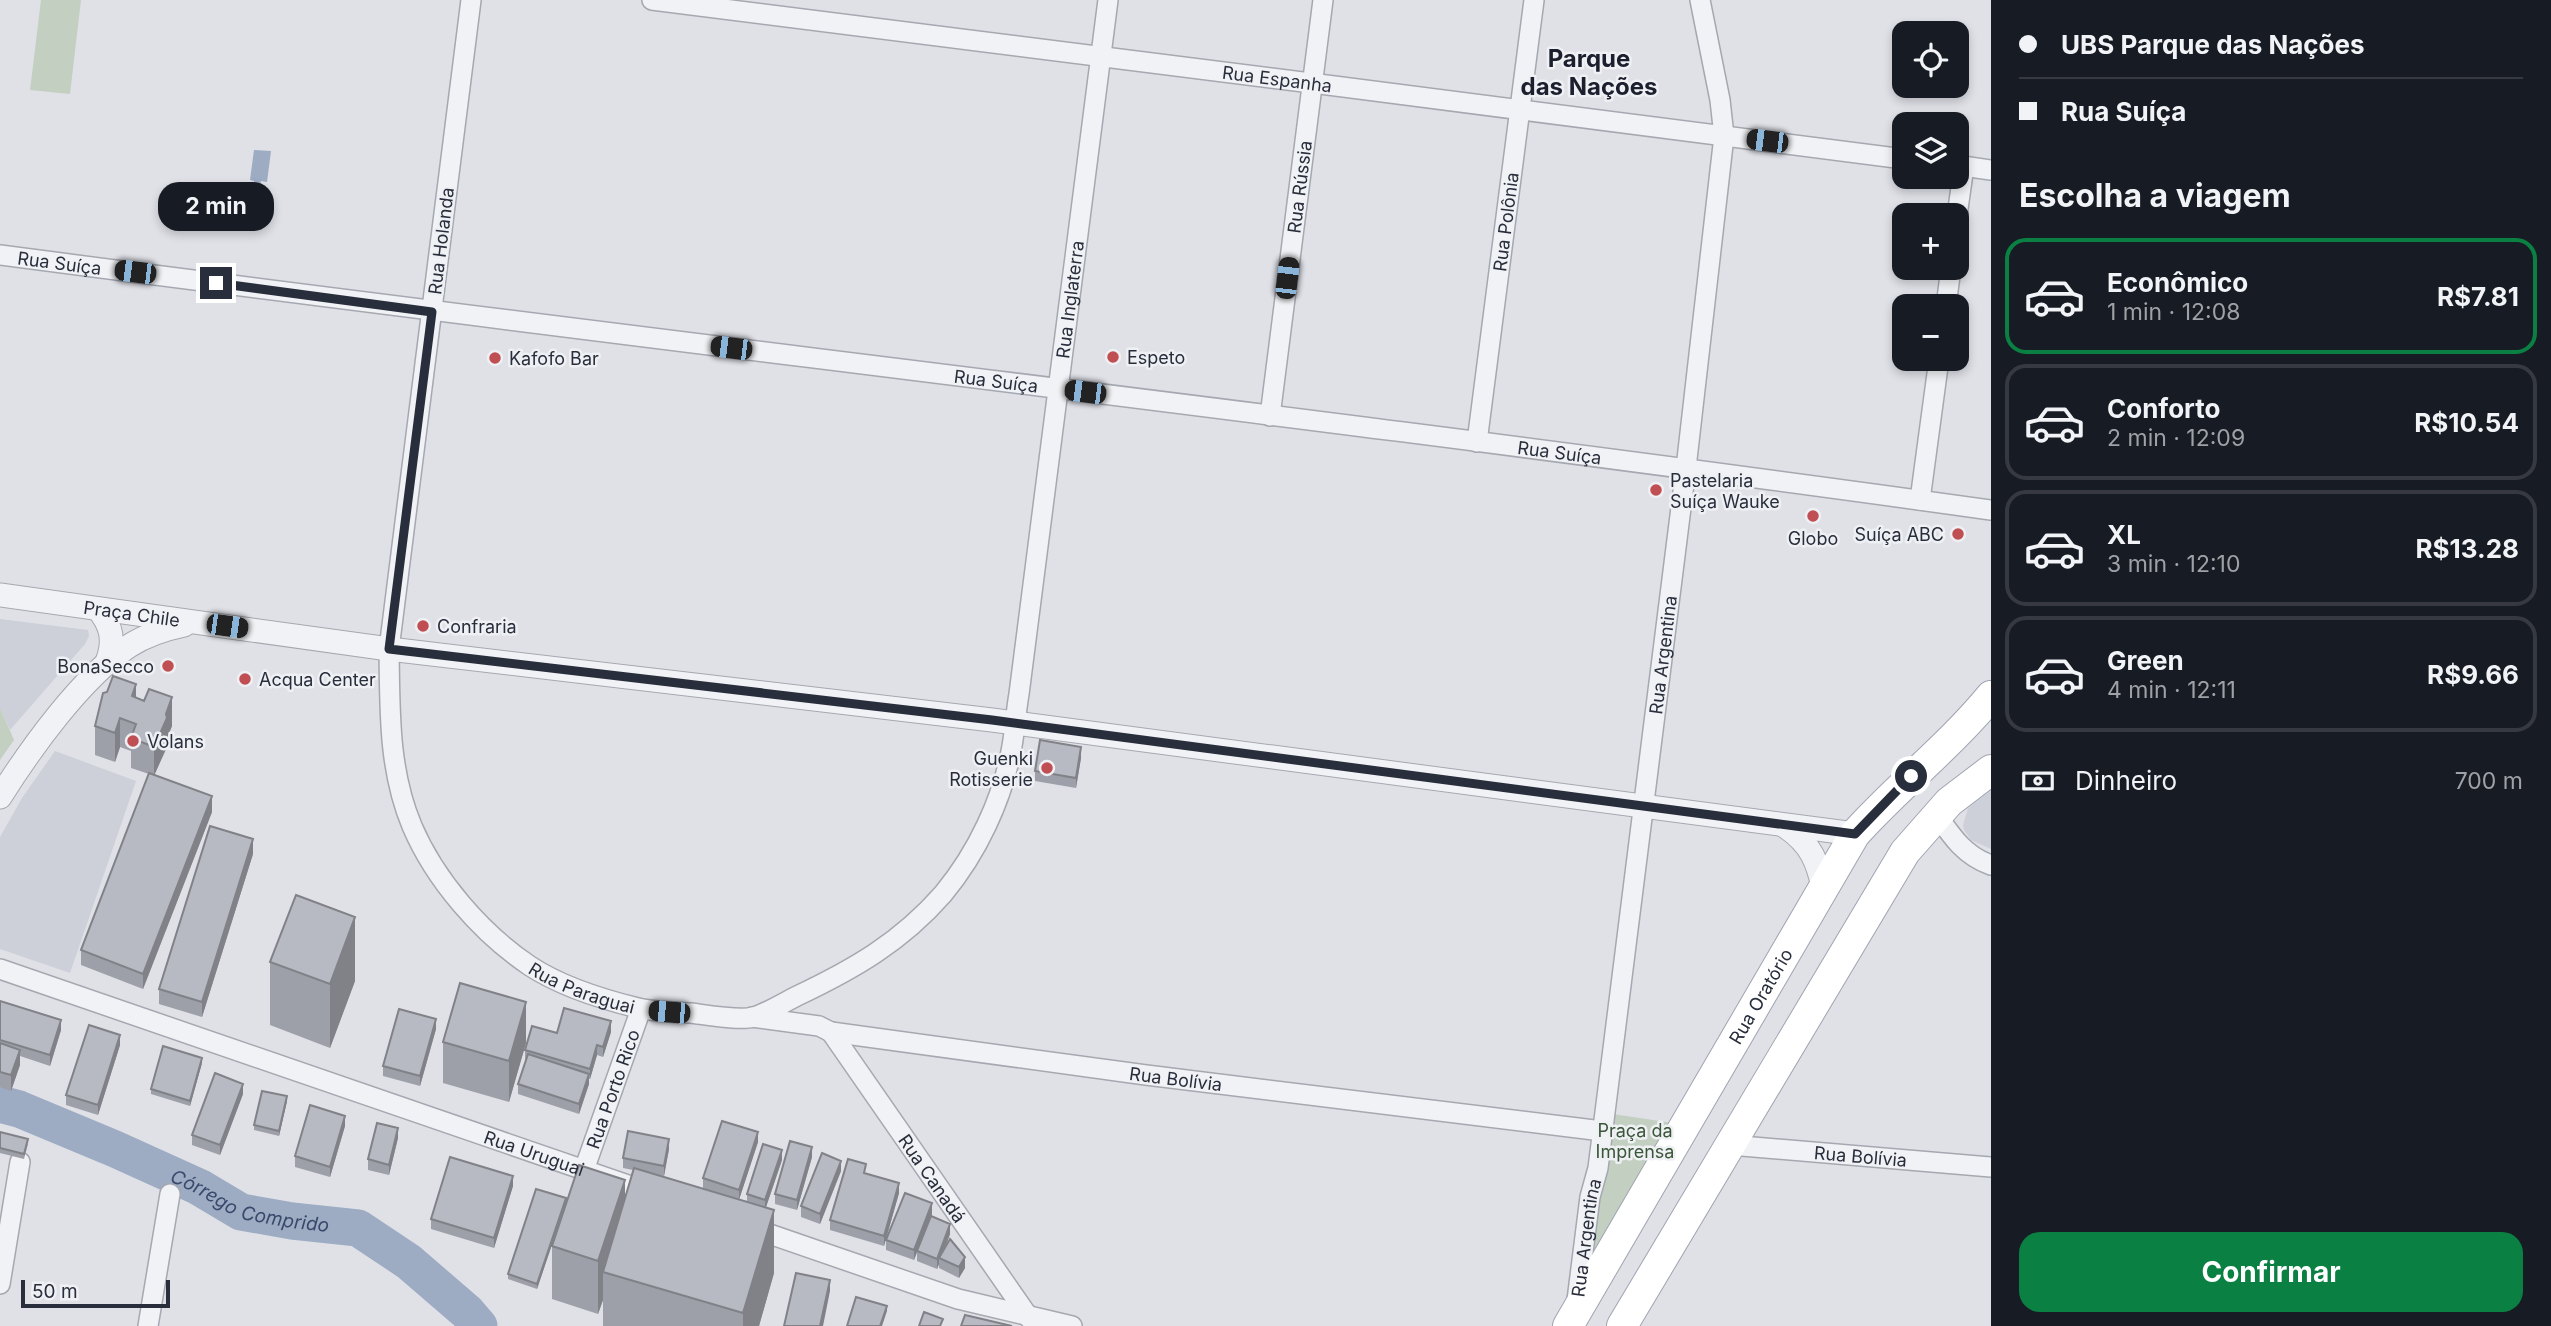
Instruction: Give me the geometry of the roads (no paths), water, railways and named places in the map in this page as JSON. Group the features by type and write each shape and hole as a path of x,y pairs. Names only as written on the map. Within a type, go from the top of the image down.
{"main road":[{"name":"Rua Oratório","path":"1572,1319 1855,834 1962,729 1991,696"},
{"path":"1622,1326 1897,864 1950,802 1991,770"}],"street":[{"name":"Rua Holanda","path":"389,649 471,0"},
{"name":"Rua Espanha","path":"652,0 1892,157"},
{"name":"Rua Inglaterra","path":"1015,723 1108,0"},
{"name":"Rua Rússia","path":"1270,416 1323,0"},
{"name":"Rua Polônia","path":"1477,442 1534,0"},
{"name":"Rua Argentina","path":"1572,1319 1590,1197 1598,1168 1686,468 1724,136 1720,100 1700,0"},
{"path":"1969,167 1991,170"},
{"name":"Rua Suíça","path":"0,255 432,312 1686,468 1991,510"},
{"path":"1920,500 1937,371"},
{"name":"Praça Chile","path":"0,595 200,622"},
{"path":"98,609 111,628 111,651 107,662"},
{"path":"200,622 389,649 1015,723 1855,834"},
{"name":"Praça Chile","path":"0,797 59,717 107,662 148,635 171,627 200,622"},
{"name":"Rua Paraguai","path":"389,649 393,756 400,793 412,828 438,874 473,917 531,966 594,996 641,1009 752,1017 845,973 879,953 915,923 943,893 968,858 989,821 1004,780 1015,723"},
{"path":"1937,815 1962,849 1978,861 1991,865"},
{"path":"1786,827 1800,836 1810,848 1819,864 1824,891"},
{"name":"Rua Uruguai","path":"0,969 674,1201"},
{"name":"Rua Porto Rico","path":"584,1170 641,1009"},
{"name":"Rua Bolívia","path":"752,1017 818,1026 831,1032 1132,1074 1602,1131"},
{"name":"Rua Canadá","path":"831,1032 1031,1320"},
{"name":"Rua Bolívia","path":"1730,1145 1991,1167"},
{"path":"0,1284 20,1162"},
{"path":"148,1326 170,1194"},
{"path":"726,1219 958,1300 1031,1320 1072,1326"}],"water":[{"path":"254,150 271,151 267,182 261,181 260,187 254,187 254,181 250,180"}],"waterway":[{"name":"Córrego Comprido","path":"0,1104 19,1109 115,1149 199,1187 241,1212 358,1228 409,1262 467,1312 479,1326"}],"place":[{"name":"Espeto","path":"1113,357"},
{"name":"Kafofo Bar","path":"495,358"},
{"name":"Pastelaria Suíça Wauke","path":"1656,490"},
{"name":"Globo","path":"1813,516"},
{"name":"Suíça ABC","path":"1958,534"},
{"name":"Confraria","path":"423,626"},
{"name":"BonaSecco","path":"168,666"},
{"name":"Acqua Center","path":"245,679"},
{"name":"Volans","path":"133,741"},
{"name":"Guenki Rotisserie","path":"1047,768"}],"district":[{"name":"Parque das Nações","path":"1589,72"}],"park label":[{"name":"Praça da Imprensa","path":"1635,1140"}]}
